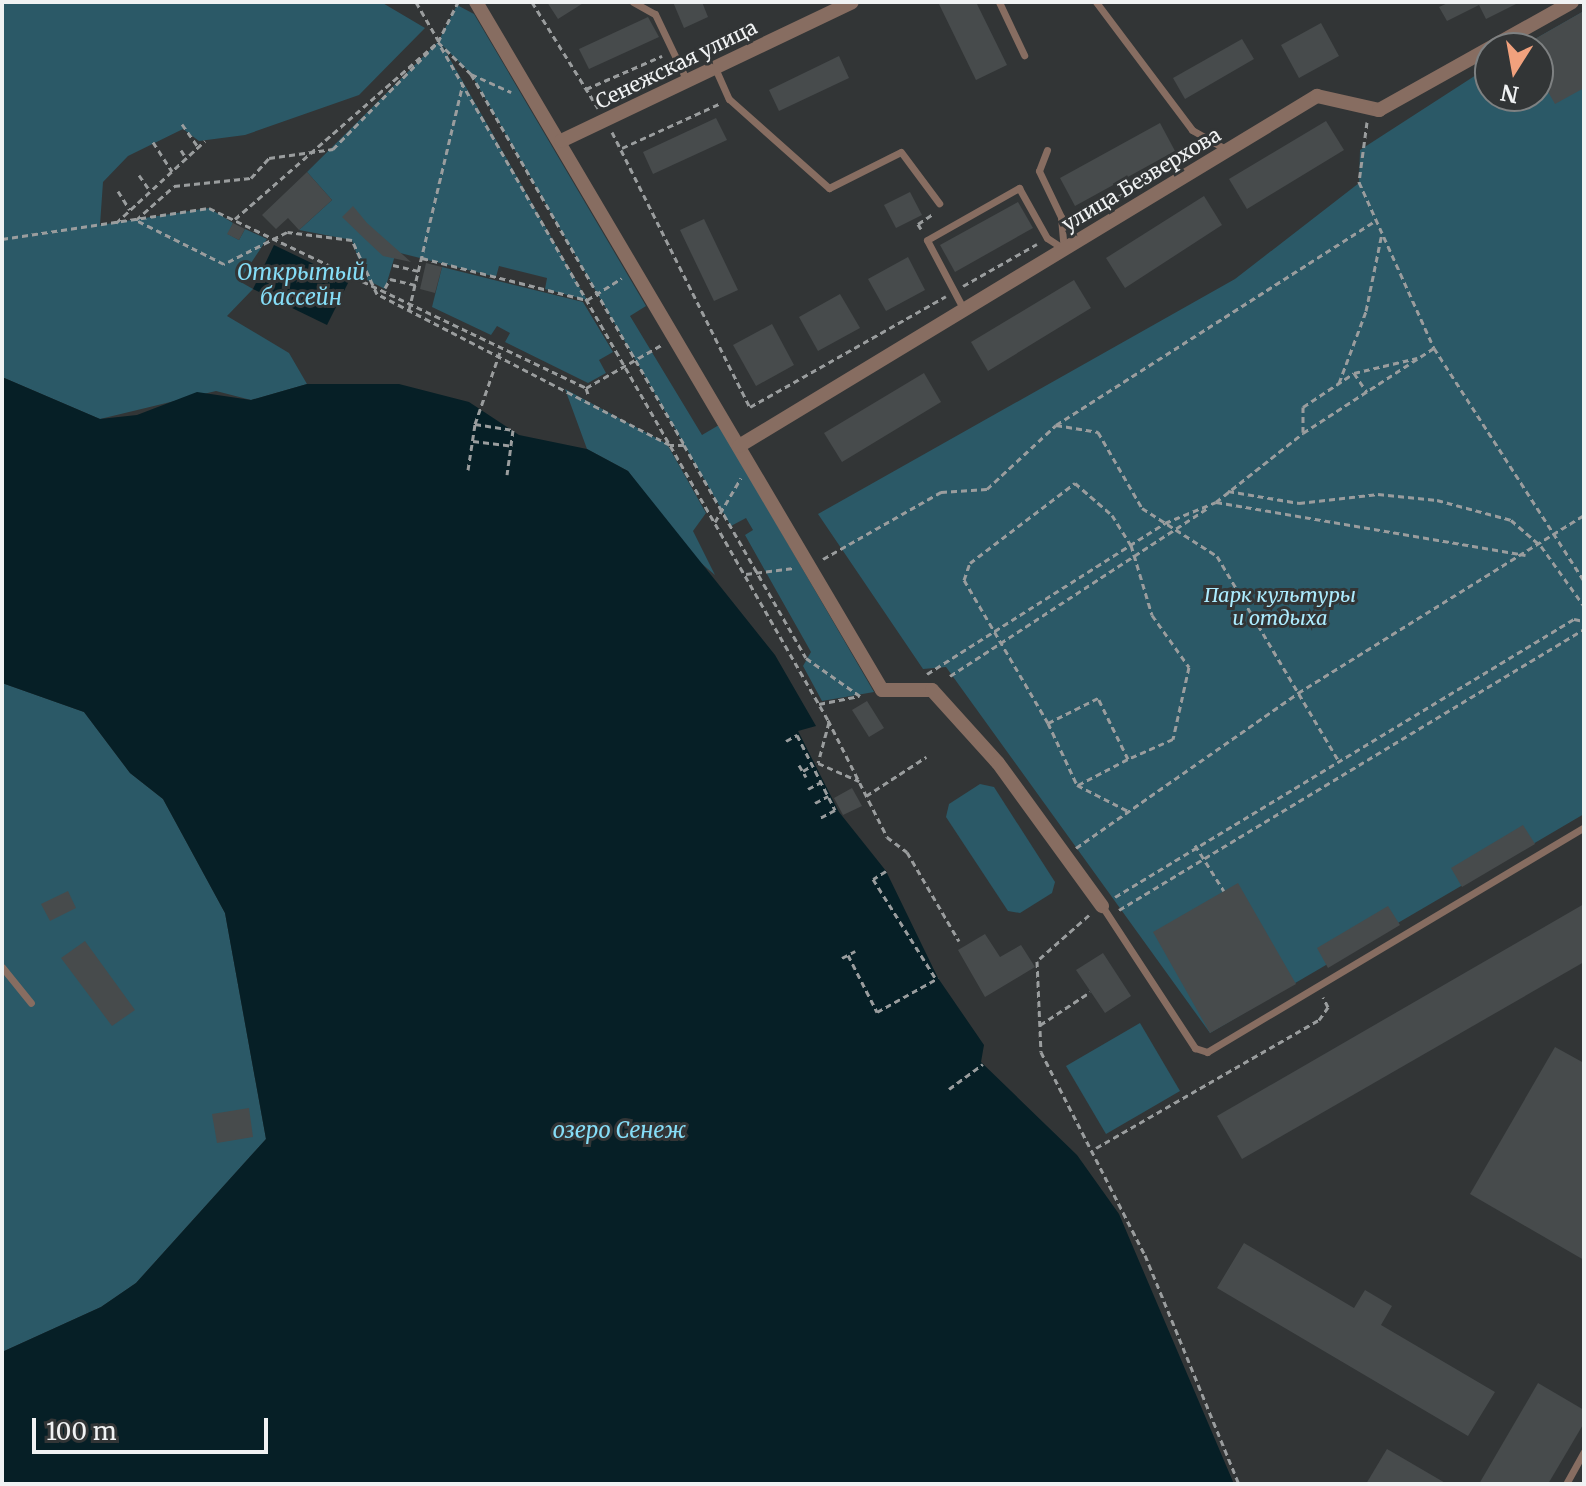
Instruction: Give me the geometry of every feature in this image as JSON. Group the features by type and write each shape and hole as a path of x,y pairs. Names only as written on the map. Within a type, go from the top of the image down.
{"street":[{"path":"476,2 561,141 882,690 932,690 998,763 1105,911"},
{"name":"Сенежская улица","path":"561,141 852,2"},
{"path":"1370,110 1572,2"},
{"name":"улица Безверхова","path":"739,446 1317,96 1349,97 1370,110"}],"lane":[{"path":"633,2 655,14 687,81"},
{"path":"999,2 1024,55"},
{"path":"1096,2 1192,130 1227,150"},
{"path":"715,68 729,99 829,188 901,152 939,203"},
{"path":"1047,150 1039,171 1063,229 1064,249"},
{"path":"964,310 927,240 1019,188 1047,238 1064,249"},
{"path":"1105,911 1198,1051 1319,986 1584,827"},
{"path":"2,967 31,1003"},
{"path":"1566,1484 1584,1452"}],"path":[{"path":"416,2 819,704 866,796 959,941"},
{"path":"136,220 174,186 251,178 269,158 303,156 333,149 438,42 458,2"},
{"path":"532,2 622,148 750,407 1047,238"},
{"path":"438,42 471,74 806,658 860,696 819,704"},
{"path":"235,219 303,156 438,42"},
{"path":"586,89 672,51"},
{"path":"471,74 538,104"},
{"path":"409,310 463,84"},
{"path":"622,148 729,99"},
{"path":"1370,110 1359,182 1434,348 1584,581"},
{"path":"182,124 198,147"},
{"path":"116,223 205,141"},
{"path":"153,142 172,171"},
{"path":"181,150 186,158"},
{"path":"139,175 150,191"},
{"path":"1063,229 1131,190"},
{"path":"118,191 130,210"},
{"path":"927,240 918,224 939,203"},
{"path":"2,239 209,208 365,279 586,388 589,398"},
{"path":"136,220 224,264 287,232 352,240 365,279 409,310 589,398 670,445 684,445"},
{"path":"745,574 810,567 941,492 987,489 1056,425 1376,220"},
{"path":"1339,383 1366,311 1382,233"},
{"path":"421,258 587,300 636,269"},
{"path":"393,265 418,271"},
{"path":"385,289 390,279 415,285"},
{"path":"586,388 675,337"},
{"path":"468,470 475,424 502,347"},
{"path":"950,676 1216,502 1303,433 1434,348"},
{"path":"1303,433 1303,407 1354,373 1421,357"},
{"path":"1354,373 1367,392"},
{"path":"475,424 513,430 507,475"},
{"path":"1056,425 1098,432 1142,508 1217,556 1338,760"},
{"path":"473,441 511,446"},
{"path":"715,522 720,507 749,464"},
{"path":"1077,785 1173,739 1189,667 1152,615 1137,554 1131,545 1087,490 1065,484 964,572 970,598 1048,723 1077,785 1128,811"},
{"path":"1228,491 1299,503 1378,494 1451,502 1511,520 1541,546 1584,606"},
{"path":"920,676 995,635 1165,523 1216,502 1526,555"},
{"path":"1065,856 1298,693 1541,546 1552,534 1584,515"},
{"path":"1239,1484 1096,1149 1041,1052 1037,961 1195,845 1574,619 1584,621"},
{"path":"1105,911 1204,858 1584,629"},
{"path":"1048,723 1098,698 1128,759"},
{"path":"803,771 815,764 829,722"},
{"path":"786,741 797,735 815,764 835,810 820,818"},
{"path":"866,796 926,757"},
{"path":"815,764 859,781"},
{"path":"799,765 806,777"},
{"path":"808,789 821,782"},
{"path":"815,803 828,796"},
{"path":"1195,845 1224,891"},
{"path":"848,955 877,1012 937,979 873,879 886,871"},
{"path":"842,958 855,951"},
{"path":"1096,1149 1319,1020 1328,1007 1319,986"},
{"path":"1040,1025 1090,992"},
{"path":"949,1089 983,1064"}],"green space":[{"path":"2,2 381,2 425,28 359,95 245,135 199,141 183,129 128,156 103,182 100,225 209,208 233,223 228,234 239,240 245,229 267,239 239,281 253,289 227,316 289,353 307,384 251,400 216,391 100,419 2,377"},
{"path":"457,5 474,14 646,306 630,316 702,435 719,425 874,692 822,701 803,666 811,652 745,535 753,530 746,518 731,526 471,74 442,45 587,300 545,289 547,278 499,266 496,277 396,252 385,289 365,279 352,240 299,230 332,200 307,172 438,42"},
{"name":"Парк культуры и отдыха","path":"1584,11 1584,814 1210,1033 946,667 923,669 818,514 1235,279 1359,183 1360,150 1474,76 1474,112 1554,112 1554,32 1547,32"},
{"path":"442,267 583,302 613,352 599,360 606,373 588,383 505,342 510,333 497,326 491,335 432,307"},
{"path":"565,389 667,444 706,513 693,531 715,575 687,551 628,471 587,449"},
{"path":"2,683 84,712 130,773 163,799 225,913 266,1139 136,1283 101,1307 2,1352"},
{"path":"980,784 994,787 1055,882 1052,893 1020,913 1008,911 946,817 949,804"},
{"path":"1140,1023 1180,1091 1106,1134 1066,1066"}],"water":[{"name":"Открытый бассейн","path":"274,245 349,281 327,325 253,289"},
{"name":"озеро Сенеж","path":"2,377 100,419 137,415 197,392 251,400 307,384 399,384 469,402 519,435 587,449 628,471 775,655 816,726 798,731 839,812 886,871 938,978 984,1045 981,1062 1077,1155 1119,1214 1234,1484 2,1484 2,1352 101,1307 136,1283 266,1139 225,913 163,799 130,773 84,712 2,683"}],"building":[{"path":"547,2 585,2 558,19"},
{"path":"673,2 702,2 708,17 684,28"},
{"path":"938,2 976,2 1007,65 976,80"},
{"path":"1450,2 1520,2 1486,19 1479,5 1447,21 1439,7"},
{"path":"1584,11 1584,88 1555,104 1554,32 1547,32"},
{"path":"648,17 659,37 589,69 579,49"},
{"path":"1321,23 1339,56 1299,78 1281,45"},
{"path":"1242,39 1254,59 1185,99 1173,78"},
{"path":"839,56 849,78 779,111 769,90"},
{"path":"716,118 727,140 653,174 643,152"},
{"path":"1326,121 1344,150 1247,209 1229,179"},
{"path":"1160,123 1175,151 1075,206 1060,178"},
{"path":"307,172 332,200 299,230 288,218 276,229 262,215"},
{"path":"910,192 922,215 896,228 884,205"},
{"path":"1204,196 1222,225 1125,288 1106,258"},
{"path":"1018,202 1033,228 955,272 940,245"},
{"path":"353,206 367,223 411,262 383,256 342,217"},
{"path":"704,219 738,290 714,301 680,230"},
{"path":"233,223 245,229 239,240 227,234"},
{"path":"908,257 925,290 886,311 868,279"},
{"path":"426,263 442,267 435,293 420,289"},
{"path":"1074,280 1091,308 988,371 971,342"},
{"path":"840,294 860,328 818,351 799,317"},
{"path":"772,324 794,365 756,386 733,345"},
{"path":"924,373 941,402 842,462 824,433"},
{"path":"867,701 884,728 869,737 852,710"},
{"path":"852,788 862,806 843,815 834,798"},
{"path":"1523,825 1535,844 1462,887 1451,868"},
{"path":"1238,883 1296,984 1210,1033 1153,932"},
{"path":"68,891 76,908 50,921 41,904"},
{"path":"1584,904 1584,962 1242,1159 1217,1116"},
{"path":"1388,906 1400,925 1328,968 1317,948"},
{"path":"985,934 1000,957 1021,945 1035,967 985,997 958,950"},
{"path":"85,941 135,1010 112,1026 61,958"},
{"path":"1103,953 1131,996 1105,1013 1076,970"},
{"path":"1555,1047 1584,1063 1584,1260 1470,1194"},
{"path":"249,1108 253,1137 217,1143 212,1114"},
{"path":"1244,1243 1354,1308 1365,1290 1392,1306 1381,1325 1495,1392 1468,1436 1217,1288"},
{"path":"1538,1383 1584,1410 1584,1423 1548,1484 1479,1484"},
{"path":"1387,1449 1447,1484 1366,1484"}]}
